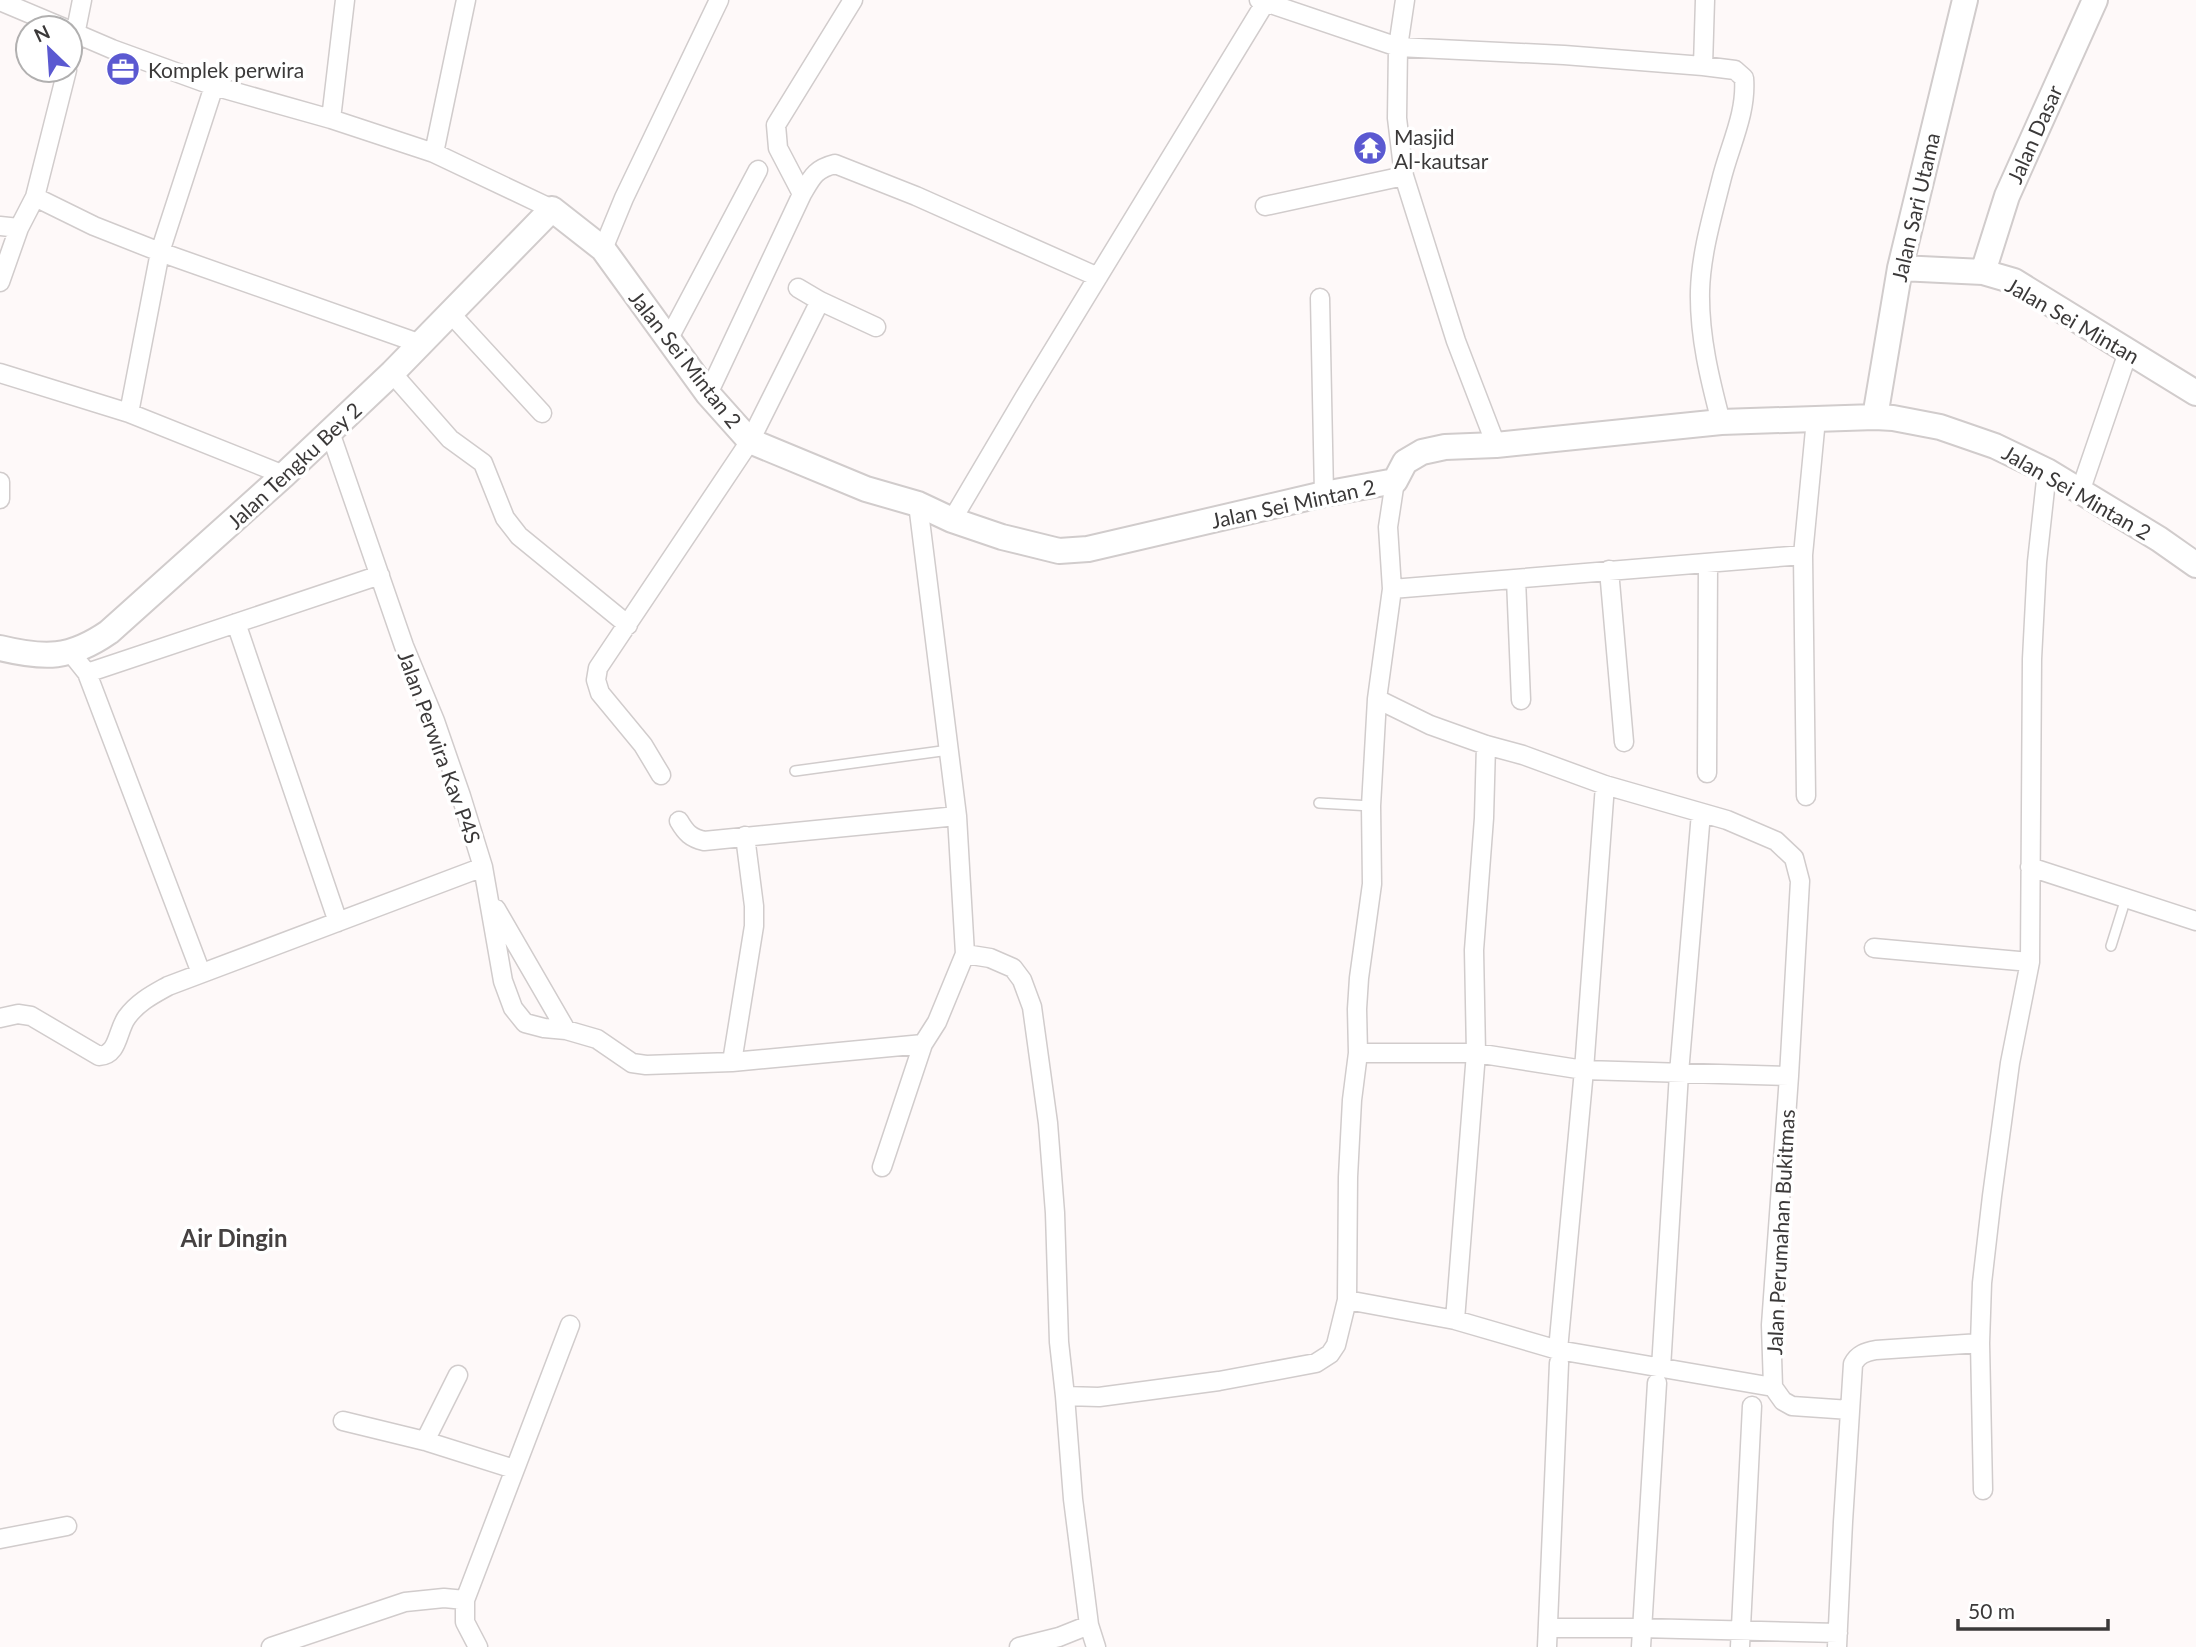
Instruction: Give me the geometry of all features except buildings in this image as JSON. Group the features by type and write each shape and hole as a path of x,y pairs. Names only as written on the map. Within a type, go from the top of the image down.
{"street":[{"path":"331,119 345,0"},
{"path":"434,153 466,0"},
{"path":"603,249 624,198 719,0"},
{"path":"802,194 778,148 776,125 853,0"},
{"path":"1405,0 1398,47 1397,118 1404,176 1456,341 1496,445"},
{"path":"1703,66 1705,0"},
{"name":"Jalan Sari Utama","path":"1875,417 1900,268 1965,0"},
{"name":"Jalan Dasar","path":"1983,272 2012,185 2095,0"},
{"path":"0,1 30,14"},
{"path":"951,520 1262,1 1398,47 1564,55 1703,66 1735,70 1744,78 1743,107 1707,236 1700,290 1702,333 1721,422"},
{"path":"84,37 214,86 331,119 434,153 552,209"},
{"path":"0,282 19,228 36,197 64,84"},
{"path":"129,413 160,252 214,86"},
{"path":"708,394 802,194 821,167 835,164 916,196 1098,277"},
{"path":"668,340 758,170"},
{"path":"1265,206 1404,176"},
{"path":"36,197 94,226 160,252 421,344"},
{"name":"Jalan Sei Mintan 2","path":"552,209 603,249 708,394 750,441 866,489 918,504 951,520 1002,537 1059,551 1088,549 1324,494 1395,481 1405,462 1422,452 1445,447 1496,445 1721,422 1875,417 1940,427 1995,446 2047,471 2159,539 2196,565"},
{"name":"Jalan Tengku Bey 2","path":"0,648 50,655 71,653 88,646 118,625 392,373 552,209"},
{"path":"0,226 19,228"},
{"name":"Jalan Sei Mintan","path":"1900,268 1983,272 2014,281 2196,393"},
{"path":"798,288 876,327"},
{"path":"1320,298 1324,494"},
{"path":"661,775 643,745 600,693 596,680 598,668 750,441 820,301"},
{"path":"451,314 542,413"},
{"path":"2080,492 2127,352"},
{"path":"0,373 129,413 284,475"},
{"path":"392,373 450,439 483,463 505,517 519,536 628,625"},
{"path":"1806,796 1803,555 1816,419"},
{"name":"Jalan Perwira Kav P4S","path":"330,432 404,646 435,721 483,867 503,981 513,1008 525,1023 597,1039 632,1063 646,1065 732,1062 923,1044"},
{"path":"1983,1490 1980,1343 1982,1283 2010,1063 2030,962 2032,659 2037,562 2047,471"},
{"path":"1065,1396 1100,1397 1219,1381 1316,1363 1330,1354 1336,1345 1347,1300 1348,1177 1352,1100 1358,1053 1357,1009 1372,884 1371,806 1377,699 1392,589 1388,527 1395,481"},
{"path":"0,482 0,499"},
{"path":"882,1167 923,1044 937,1022 965,954 957,816 918,504"},
{"path":"1392,589 1803,555"},
{"path":"1707,774 1708,563"},
{"path":"1609,569 1624,742"},
{"path":"87,673 380,575"},
{"path":"1516,579 1521,700"},
{"path":"236,623 338,922"},
{"path":"71,653 87,673 201,973"},
{"name":"Jalan Perumahan Bukitmas","path":"1377,699 1430,726 1605,785 1727,820 1776,841 1794,858 1800,881 1771,1325 1773,1387"},
{"path":"1455,1320 1476,1053 1474,950 1484,818 1486,745"},
{"path":"1547,1647 1559,1357 1605,785"},
{"path":"1641,1647 1679,1073 1701,813"},
{"path":"679,821 685,832 704,841 957,816"},
{"path":"732,1062 754,926 745,836"},
{"path":"0,1018 18,1014 32,1016 99,1056 106,1056 112,1051 124,1020 141,1000 167,986 483,867"},
{"path":"2030,867 2196,921"},
{"path":"488,895 566,1030"},
{"path":"1874,948 2030,962"},
{"path":"965,954 990,958 1013,968 1022,980 1032,1007 1048,1123 1055,1213 1059,1342 1073,1499 1089,1625 1096,1647"},
{"path":"1358,1053 1476,1053 1584,1070 1789,1076"},
{"path":"1347,1300 1455,1320 1559,1357 1659,1376 1773,1387 1783,1401 1792,1406 1850,1410"},
{"path":"478,1647 465,1622 465,1600 570,1325"},
{"path":"1548,1628 1641,1628 1740,1639 1838,1640 1855,1359 1862,1353 1876,1350 1980,1343"},
{"path":"425,1441 457,1375"},
{"path":"1740,1639 1752,1406"},
{"path":"343,1421 425,1441 514,1469"},
{"path":"0,1539 67,1526"},
{"path":"271,1647 405,1602 433,1598 465,1600"},
{"path":"1019,1647 1059,1637 1089,1625"}],"lane":[{"path":"795,771 948,750"},
{"path":"1319,803 1371,806"},
{"path":"2111,946 2126,898"}],"place":[{"name":"Komplek perwira","path":"123,69"},
{"name":"Masjid Al-kautsar","path":"1370,148"}],"district":[{"name":"Air Dingin","path":"234,1237"}]}
